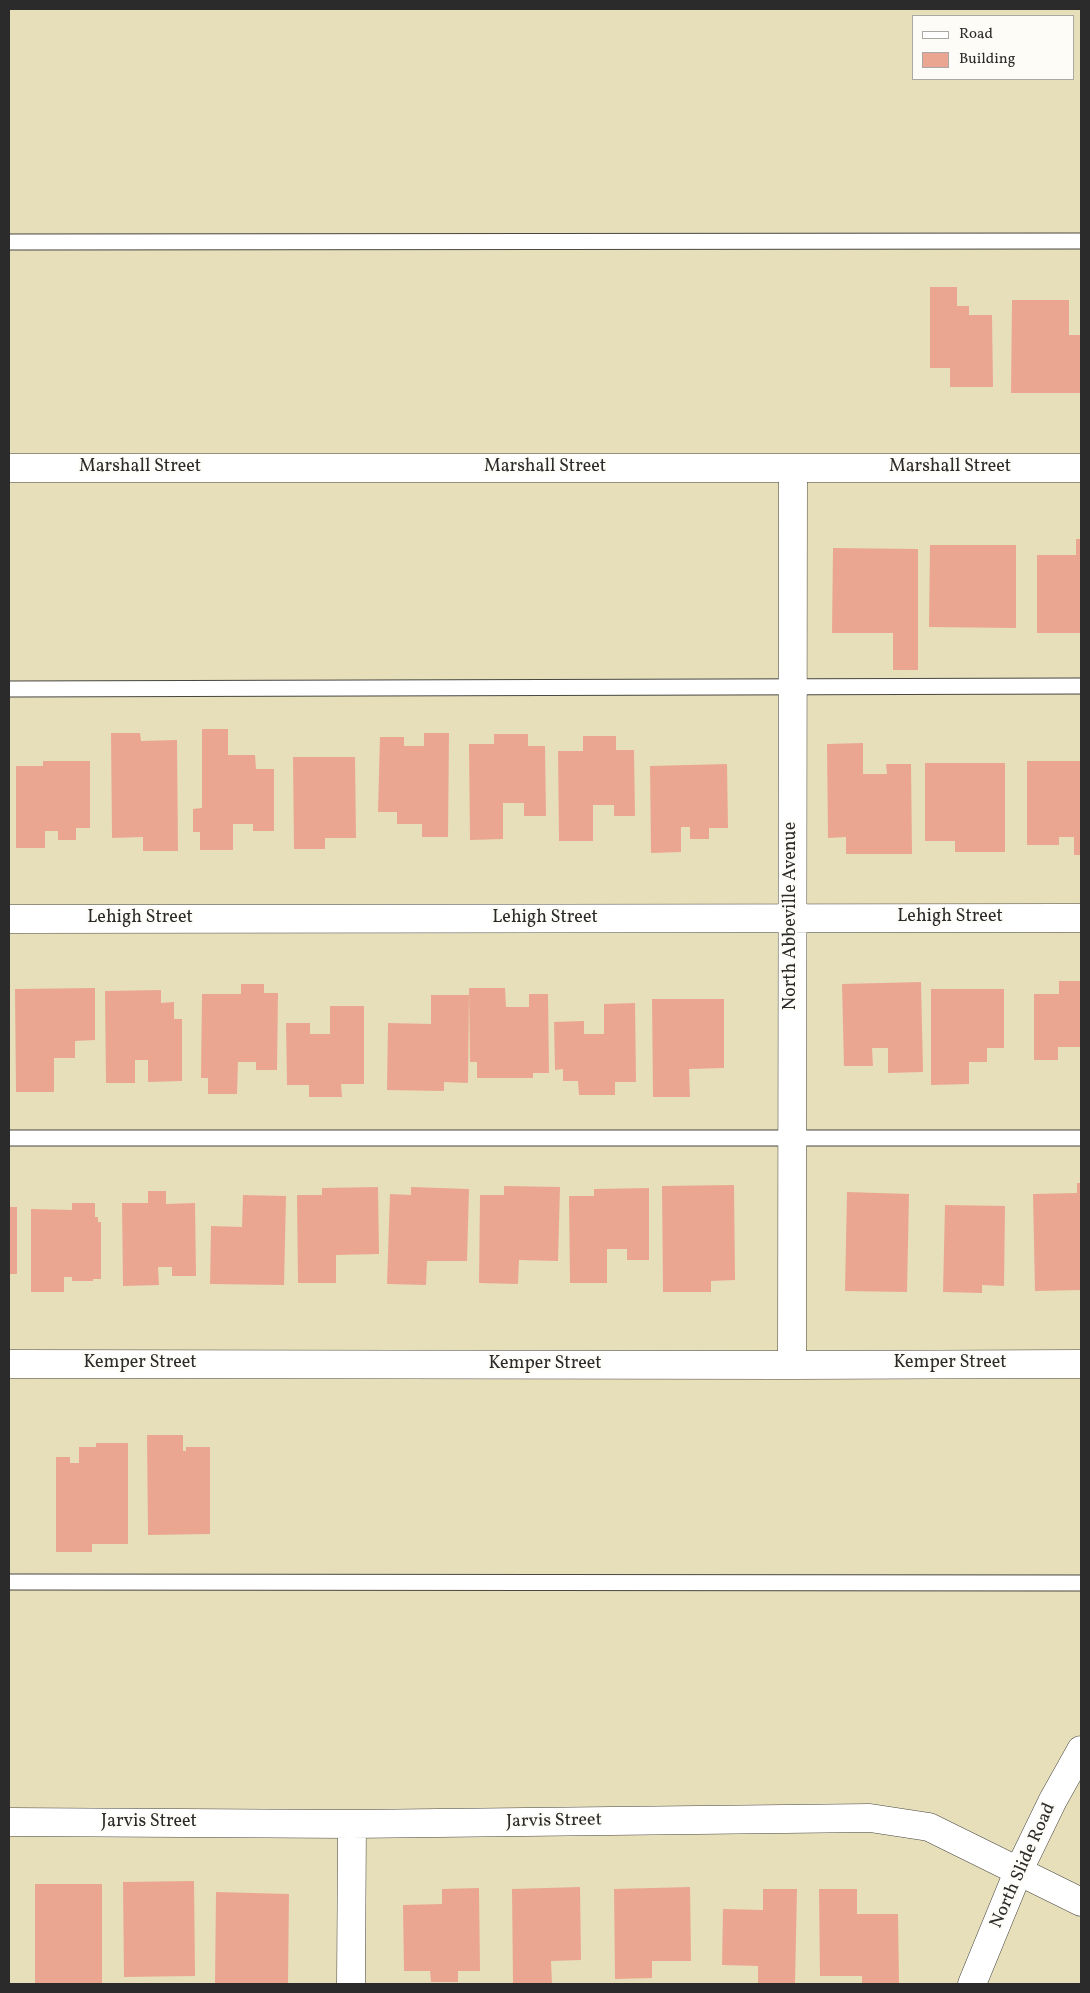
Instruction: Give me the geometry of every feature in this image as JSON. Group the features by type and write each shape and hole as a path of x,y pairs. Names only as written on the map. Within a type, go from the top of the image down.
{"street":[{"name":"Marshall Street","path":"9,468 1081,468"},
{"name":"North Abbeville Avenue","path":"792,1365 793,468"},
{"name":"Lehigh Street","path":"9,919 1081,918"},
{"name":"Kemper Street","path":"9,1364 1081,1364"},
{"name":"North Slide Road","path":"972,1984 1018,1872 1053,1800 1081,1750"},
{"name":"Jarvis Street","path":"9,1822 352,1824 870,1818 929,1828 1081,1902"},
{"path":"350,1984 352,1824"}],"lane":[{"path":"9,242 1081,241"},
{"path":"9,689 1081,686"},
{"path":"9,1138 1081,1138"},
{"path":"9,1582 1081,1583"}],"building":[{"path":"930,287 957,287 957,306 969,306 969,315 992,315 993,387 950,387 950,368 930,368"},
{"path":"1012,300 1069,300 1069,335 1080,335 1080,393 1011,393"},
{"path":"1076,539 1081,539 1081,633 1037,633 1037,555 1076,555"},
{"path":"930,545 1016,545 1016,628 929,627"},
{"path":"833,548 918,549 918,670 893,670 893,633 832,633"},
{"path":"202,729 228,729 228,755 255,755 256,769 274,769 274,831 253,831 253,824 233,824 233,850 200,850 200,832 193,832 193,809 202,808"},
{"path":"111,733 140,733 141,741 177,740 178,851 143,851 143,837 112,838"},
{"path":"424,733 449,733 448,837 422,837 422,824 397,824 397,812 378,812 380,737 404,737 404,746 424,746"},
{"path":"494,734 528,734 528,746 545,746 546,816 524,816 524,803 503,803 503,839 470,840 469,744 494,744"},
{"path":"583,736 616,736 616,750 634,750 635,816 614,816 614,805 593,805 593,841 559,841 558,751 583,751"},
{"path":"863,743 863,774 887,774 886,764 911,764 912,854 846,854 846,837 828,838 827,744"},
{"path":"293,757 355,757 356,838 325,838 325,849 294,849"},
{"path":"43,761 90,761 90,828 76,828 76,840 58,840 58,831 45,831 45,848 16,848 16,766 43,766"},
{"path":"1027,761 1081,761 1081,855 1074,855 1074,837 1059,837 1059,845 1027,845"},
{"path":"925,763 1005,763 1005,852 955,852 955,841 925,841"},
{"path":"727,764 728,828 709,828 709,839 690,839 690,827 681,827 681,852 651,853 650,766"},
{"path":"1059,981 1081,981 1081,1047 1058,1047 1058,1060 1034,1060 1034,994 1059,994"},
{"path":"921,982 923,1072 888,1073 888,1048 872,1048 873,1066 844,1066 842,984"},
{"path":"241,984 264,984 264,993 278,993 277,1070 256,1070 256,1062 238,1062 237,1094 208,1094 208,1078 201,1078 202,994 241,994"},
{"path":"95,988 95,1040 75,1041 75,1058 54,1058 54,1092 16,1092 15,989"},
{"path":"469,988 505,988 506,1007 529,1007 529,994 548,994 549,1073 533,1073 533,1078 477,1078 477,1062 470,1062"},
{"path":"931,989 1004,989 1004,1048 987,1048 987,1062 969,1062 969,1084 931,1085"},
{"path":"161,990 161,1003 174,1002 174,1019 182,1019 182,1081 148,1082 148,1060 135,1060 135,1083 106,1083 105,991"},
{"path":"431,995 469,995 468,1083 444,1082 444,1091 387,1090 388,1023 431,1024"},
{"path":"652,999 724,999 724,1068 689,1069 690,1097 653,1097"},
{"path":"635,1003 636,1082 615,1082 615,1095 579,1095 578,1081 563,1081 563,1069 555,1070 554,1022 584,1021 584,1034 604,1034 604,1004"},
{"path":"330,1006 364,1006 364,1084 341,1084 342,1097 309,1097 309,1085 287,1085 286,1023 310,1023 310,1034 330,1034"},
{"path":"1077,1183 1081,1183 1081,1290 1035,1291 1033,1194 1077,1193"},
{"path":"734,1185 735,1280 711,1281 711,1292 663,1292 662,1186"},
{"path":"504,1186 560,1187 558,1261 519,1260 518,1284 479,1283 480,1195 504,1195"},
{"path":"378,1187 379,1254 336,1255 336,1283 298,1283 297,1195 322,1195 322,1188"},
{"path":"411,1187 469,1189 467,1261 427,1261 426,1285 387,1284 390,1194 411,1195"},
{"path":"649,1188 649,1260 627,1260 627,1249 607,1249 607,1283 570,1283 569,1196 594,1196 594,1189"},
{"path":"148,1191 166,1191 166,1204 195,1203 196,1276 172,1276 172,1267 158,1267 159,1285 123,1286 122,1203 148,1203"},
{"path":"847,1192 909,1194 907,1292 845,1291"},
{"path":"243,1195 286,1196 284,1285 210,1284 211,1226 242,1227"},
{"path":"72,1203 95,1203 95,1217 98,1217 98,1222 101,1222 101,1279 72,1281 72,1277 64,1277 64,1292 31,1292 31,1209 72,1210"},
{"path":"945,1205 1005,1206 1004,1286 982,1285 982,1293 943,1292"},
{"path":"9,1207 17,1207 17,1274 9,1274"},
{"path":"147,1435 183,1435 183,1451 186,1451 186,1447 210,1447 210,1534 148,1535"},
{"path":"96,1443 128,1443 128,1544 92,1544 92,1552 56,1552 56,1457 70,1457 70,1463 79,1463 79,1447 96,1447"},
{"path":"194,1881 195,1976 124,1977 123,1882"},
{"path":"35,1884 102,1884 102,1984 35,1984"},
{"path":"580,1887 581,1960 551,1961 552,1984 513,1984 512,1889"},
{"path":"690,1887 691,1961 652,1961 652,1978 615,1979 614,1889"},
{"path":"479,1888 480,1971 458,1971 458,1982 431,1982 430,1971 404,1971 403,1905 442,1904 442,1889"},
{"path":"763,1889 797,1889 795,1984 758,1984 758,1966 722,1965 723,1909 763,1910"},
{"path":"819,1889 857,1889 857,1914 898,1914 899,1984 862,1984 862,1976 820,1976"},
{"path":"216,1892 289,1894 288,1984 215,1984"}]}
